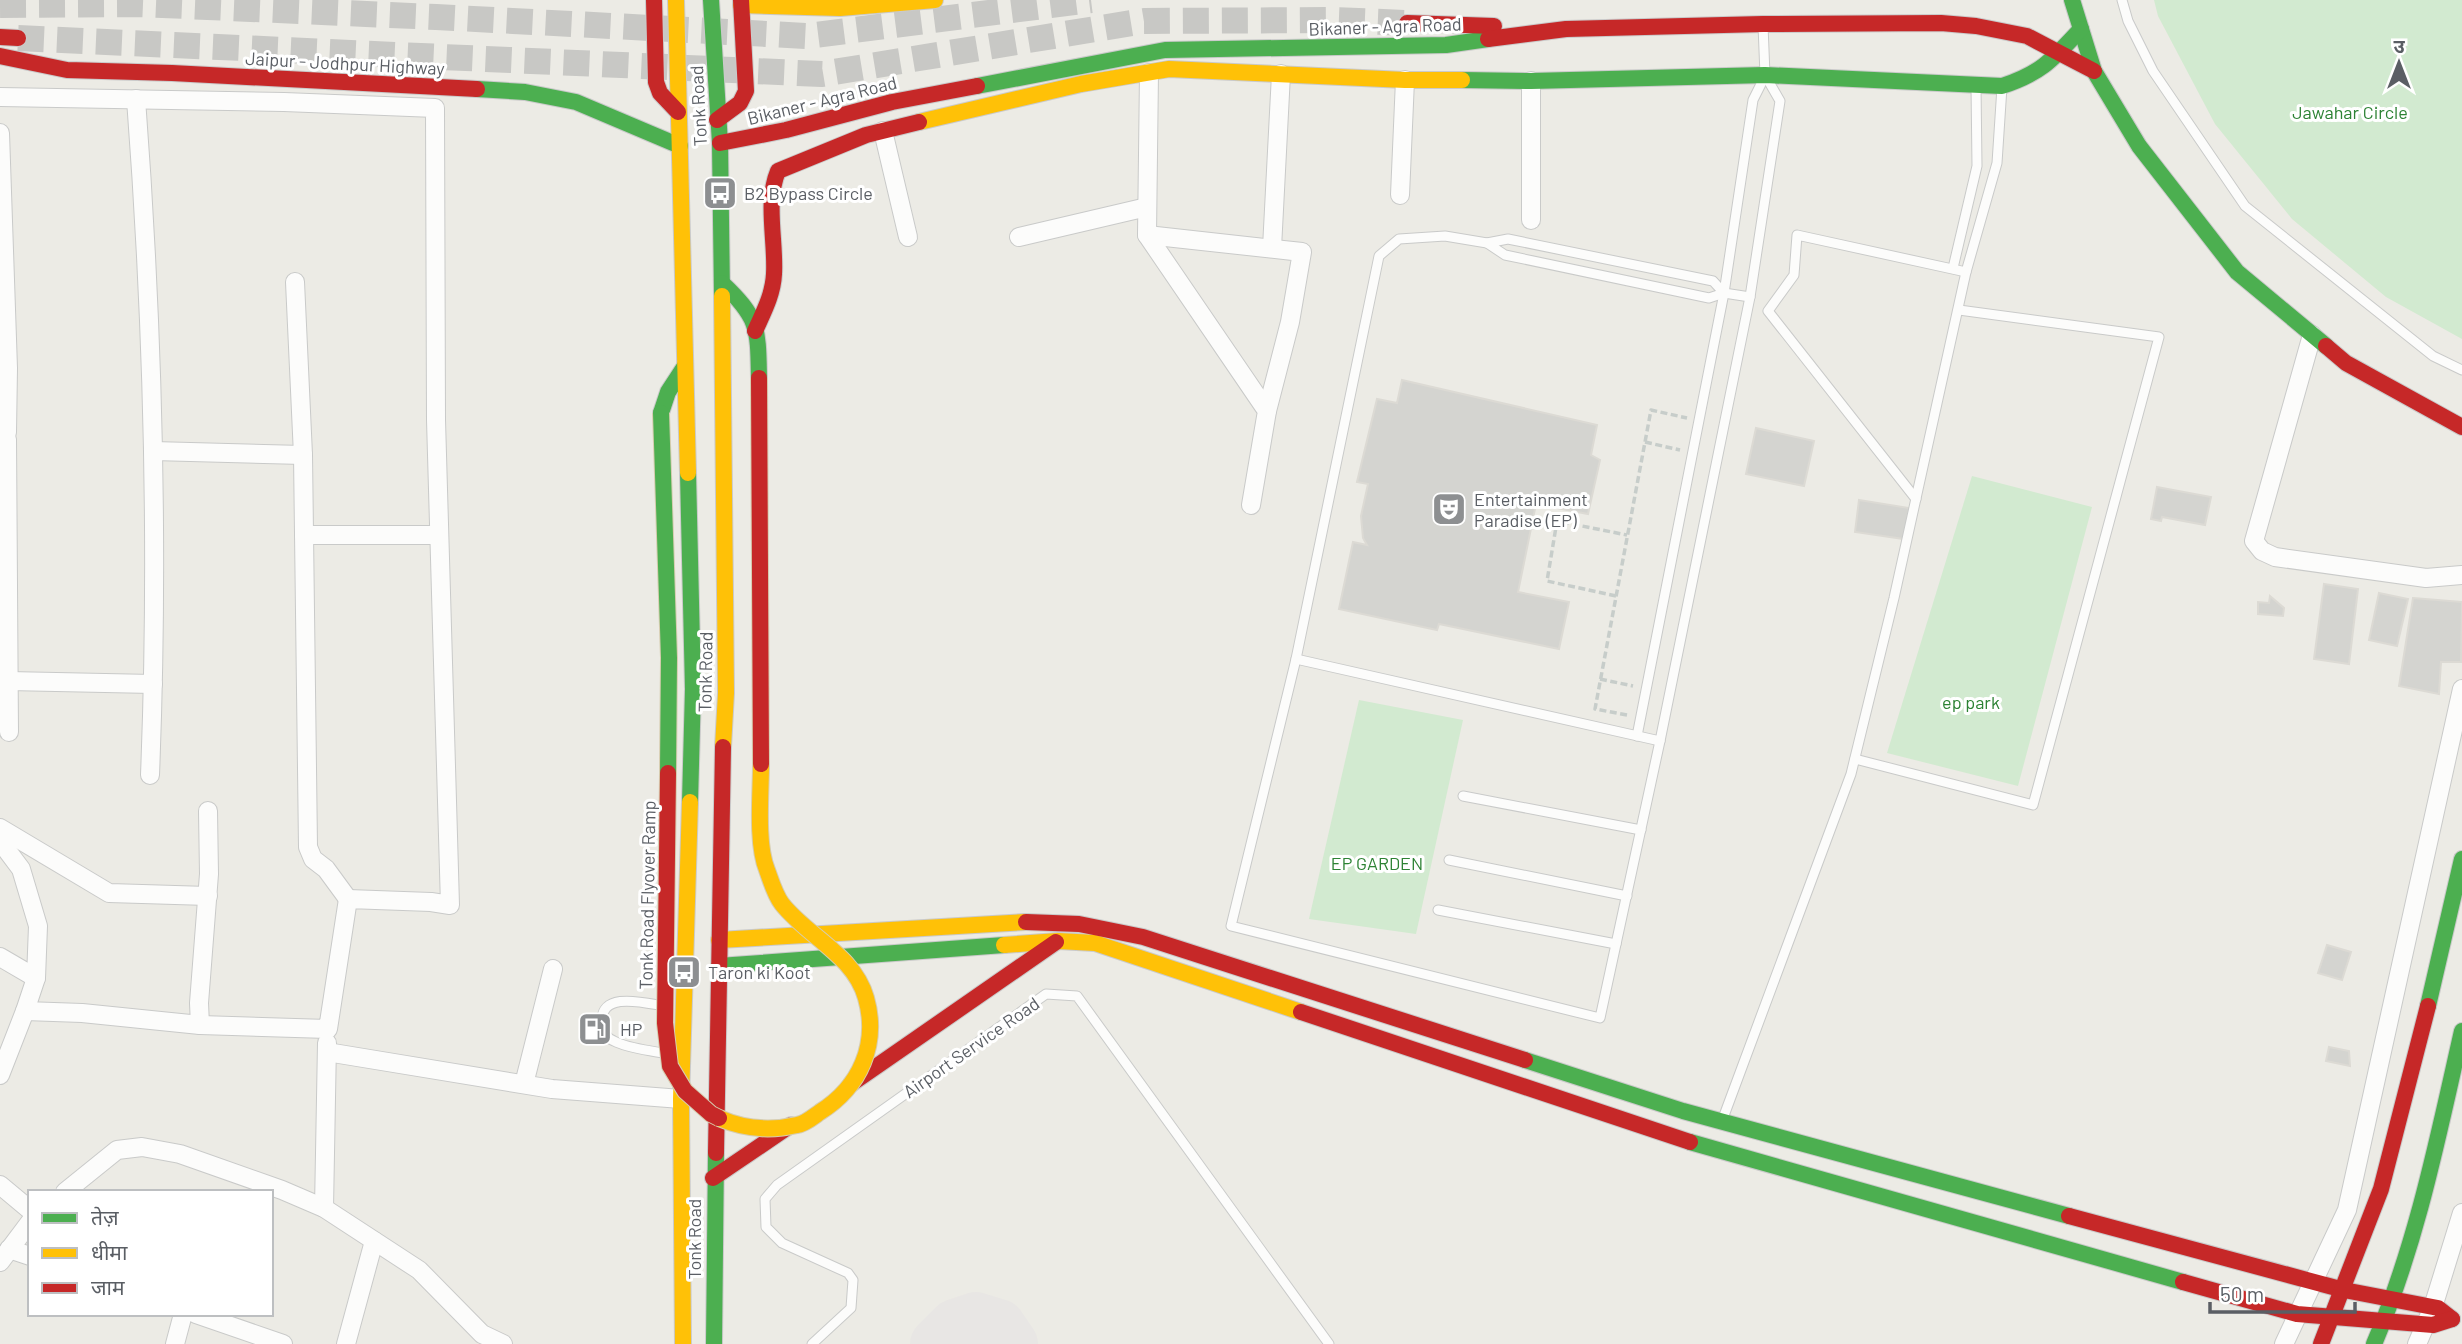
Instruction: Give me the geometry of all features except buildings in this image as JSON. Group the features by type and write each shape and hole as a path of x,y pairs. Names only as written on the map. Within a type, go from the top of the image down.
{"main road":[{"path":"654,0 656,82 665,100 678,112"},
{"name":"Tonk Road","path":"676,0 693,689 681,1099 682,1344"},
{"name":"Tonk Road","path":"711,0 719,143 726,693 721,781 713,1178 714,1344"},
{"path":"717,120 740,103 746,91 741,3 841,8 936,0"},
{"path":"2072,0 2094,71 2139,146 2237,272 2346,363 2462,427"},
{"path":"1407,23 1566,29"},
{"name":"Bikaner - Agra Road","path":"719,143 786,130 892,102 1165,50 1446,45 1566,29 1941,23 1976,26 2027,36 2094,71"},
{"path":"755,331 769,300 774,275 772,185 778,171 883,131 1081,84 1169,69 1405,80 1531,81 1765,75 2002,86 2027,78 2046,66 2081,29"},
{"path":"0,37 18,38"},
{"name":"Jaipur - Jodhpur Highway","path":"0,56 67,70 525,92 576,102 610,114 680,146"},
{"name":"Tonk Road Flyover Ramp","path":"685,366 668,392 661,413 669,658 665,1023 670,1066 685,1091 711,1114 735,1125 763,1129 800,1125 824,1110 854,1083 870,1044 870,1021 861,982 850,966 780,901 765,866 761,837 759,377 755,331 745,305 722,283"},
{"path":"2321,1344 2381,1189 2423,1030 2462,859"},
{"path":"719,940 1040,921 1064,921 1101,927 1143,937 1721,1122 2344,1290 2393,1299 2430,1316 2433,1325 2457,1319"},
{"path":"713,1178 1058,941"},
{"path":"719,966 1058,941 1095,943 1709,1148 2297,1314 2384,1322 2430,1316"},
{"path":"2374,1344 2393,1299 2421,1204 2462,1031"}],"street":[{"path":"1149,73 1147,235 1267,411"},
{"path":"1272,248 1281,74"},
{"path":"1400,195 1405,80"},
{"path":"1531,81 1531,220"},
{"path":"0,97 435,108 436,406 450,905 348,899"},
{"path":"136,99 149,283 156,553 150,775"},
{"path":"883,131 908,237"},
{"path":"0,132 8,368 0,450"},
{"path":"1019,237 1147,207"},
{"path":"1147,235 1302,252 1290,322 1267,411 1251,505"},
{"path":"295,282 303,455 308,848 313,859 326,869 348,899 328,1029 324,1208"},
{"path":"2312,335 2254,541 2262,551 2275,557 2426,578 2462,575"},
{"path":"3,431 9,732"},
{"path":"153,451 303,455"},
{"path":"304,535 439,535"},
{"path":"8,681 153,684"},
{"path":"2284,1344 2347,1210 2462,689"},
{"path":"200,1025 199,1003 208,897 208,811"},
{"path":"0,828 108,893 208,897"},
{"path":"0,841 22,869 38,926 36,978 0,1076"},
{"path":"0,957 36,978"},
{"path":"524,1084 553,969"},
{"path":"25,1012 82,1013 200,1025 328,1029"},
{"path":"327,1052 552,1089 681,1099"},
{"path":"67,1190 117,1150 142,1147 180,1154 282,1190 324,1208 419,1270 482,1334 503,1344"},
{"path":"0,1185 28,1208"},
{"path":"2417,1344 2430,1316 2462,1213"},
{"path":"4,1255 28,1225"},
{"path":"346,1344 374,1241"},
{"path":"4,1255 28,1256"},
{"path":"175,1344 182,1316"},
{"path":"202,1316 283,1344"}],"lane":[{"path":"2122,0 2128,21 2153,71 2245,206 2433,356 2462,370"},
{"path":"1724,293 1713,281 1508,239 1487,243 1444,236 1399,239 1379,256 1296,659 1231,926 1600,1018 1660,741 1750,298 1780,101 1765,75 1763,24"},
{"path":"1637,736 1724,293 1753,100 1765,75"},
{"path":"1953,268 1977,166 1976,85"},
{"path":"1721,1122 1855,759 1966,272 1997,163 2002,86"},
{"path":"1916,499 1768,311 1794,275 1797,235 1966,272"},
{"path":"1487,243 1505,255 1710,298 1724,293 1750,298"},
{"path":"1855,759 2033,805 2159,337 1959,310"},
{"path":"1296,659 1660,741"},
{"path":"1463,796 1641,831"},
{"path":"1449,860 1627,896"},
{"path":"1438,910 1616,944"},
{"name":"Airport Service Road","path":"814,1344 851,1308 853,1280 848,1273 782,1243 766,1227 765,1199 777,1185 1046,994 1060,993 1077,996 1329,1344"},
{"path":"682,1057 611,1040 604,1033 602,1020 613,1003 624,1000 683,1009"}],"path":[{"path":"1640,718 1595,709 1644,442 1651,410 1699,421"},
{"path":"1644,442 1693,453"},
{"path":"1616,596 1546,581 1557,521 1627,535"},
{"path":"1600,679 1646,688"}],"green space":[{"name":"Jawahar Circle","path":"2154,0 2462,0 2462,339 2386,297 2292,219 2215,124 2158,16"},
{"name":"ep park","path":"1972,476 2092,507 2018,786 1887,753"},
{"name":"EP GARDEN","path":"1359,700 1463,720 1416,934 1309,919"}],"taxiway":[{"path":"936,1344 955,1325 976,1318 999,1325 1012,1344"}],"tunnel":[{"path":"0,5 139,4 807,36 1091,0"},
{"path":"18,38 822,74 1144,21 1332,20 1407,23"}],"traffic: fast":[{"path":"711,0 720,143 722,296"},
{"path":"2072,0 2094,71 2139,146 2237,272 2326,346"},
{"path":"1462,80 1531,81 1765,75 2002,86 2027,76 2046,64 2081,29"},
{"path":"977,86 1165,50 1446,45 1488,39"},
{"path":"477,89 525,92 576,102 680,146"},
{"path":"722,283 750,315 754,325 759,378"},
{"path":"661,413 668,392 685,366"},
{"path":"661,413 669,658 668,773"},
{"path":"688,473 693,689 690,802"},
{"path":"2428,1006 2462,859"},
{"path":"719,966 1004,945"},
{"path":"2374,1344 2414,1229 2462,1031"},
{"path":"1525,1060 1683,1111 2069,1216"},
{"path":"1690,1142 2183,1282"},
{"path":"714,1344 716,1153"}],"traffic: slow":[{"path":"676,0 688,473"},
{"path":"741,5 840,8 935,0"},
{"path":"919,122 1081,84 1169,69 1405,80 1462,80"},
{"path":"722,296 726,693 723,747"},
{"path":"719,1118 738,1125 767,1128 806,1122 834,1102 856,1077 868,1048 870,1032 866,998 860,983 841,958 793,916 773,888 761,847 761,764"},
{"path":"683,1344 681,1099 690,802"},
{"path":"719,940 1026,922"},
{"path":"1004,945 1058,941 1095,943 1301,1012"}],"traffic: jam":[{"path":"654,0 656,82 660,93 678,112"},
{"path":"717,120 740,103 746,91 741,0"},
{"path":"1407,23 1494,26"},
{"path":"1488,39 1566,29 1941,23 1976,26 2027,36 2094,71"},
{"path":"0,37 18,38"},
{"path":"0,56 67,70 477,89"},
{"path":"720,143 786,130 892,102 977,86"},
{"path":"755,331 772,289 772,196 778,171 866,135 919,122"},
{"path":"2326,346 2346,363 2462,427"},
{"path":"759,378 761,764"},
{"path":"716,1153 723,747"},
{"path":"668,773 665,1023 670,1066 685,1091 719,1118"},
{"path":"1026,922 1079,924 1143,937 1525,1060"},
{"path":"851,1084 1056,942"},
{"path":"2321,1344 2381,1189 2428,1006"},
{"path":"1301,1012 1690,1142"},
{"path":"713,1178 791,1125"},
{"path":"2069,1216 2344,1290 2438,1308 2452,1319"},
{"path":"2183,1282 2297,1314 2433,1325 2452,1319"}],"place":[{"name":"B2 Bypass Circle","path":"720,193"},
{"name":"Entertainment Paradise (EP)","path":"1449,509"},
{"name":"Taron ki Koot","path":"684,972"},
{"name":"HP","path":"595,1029"}]}
